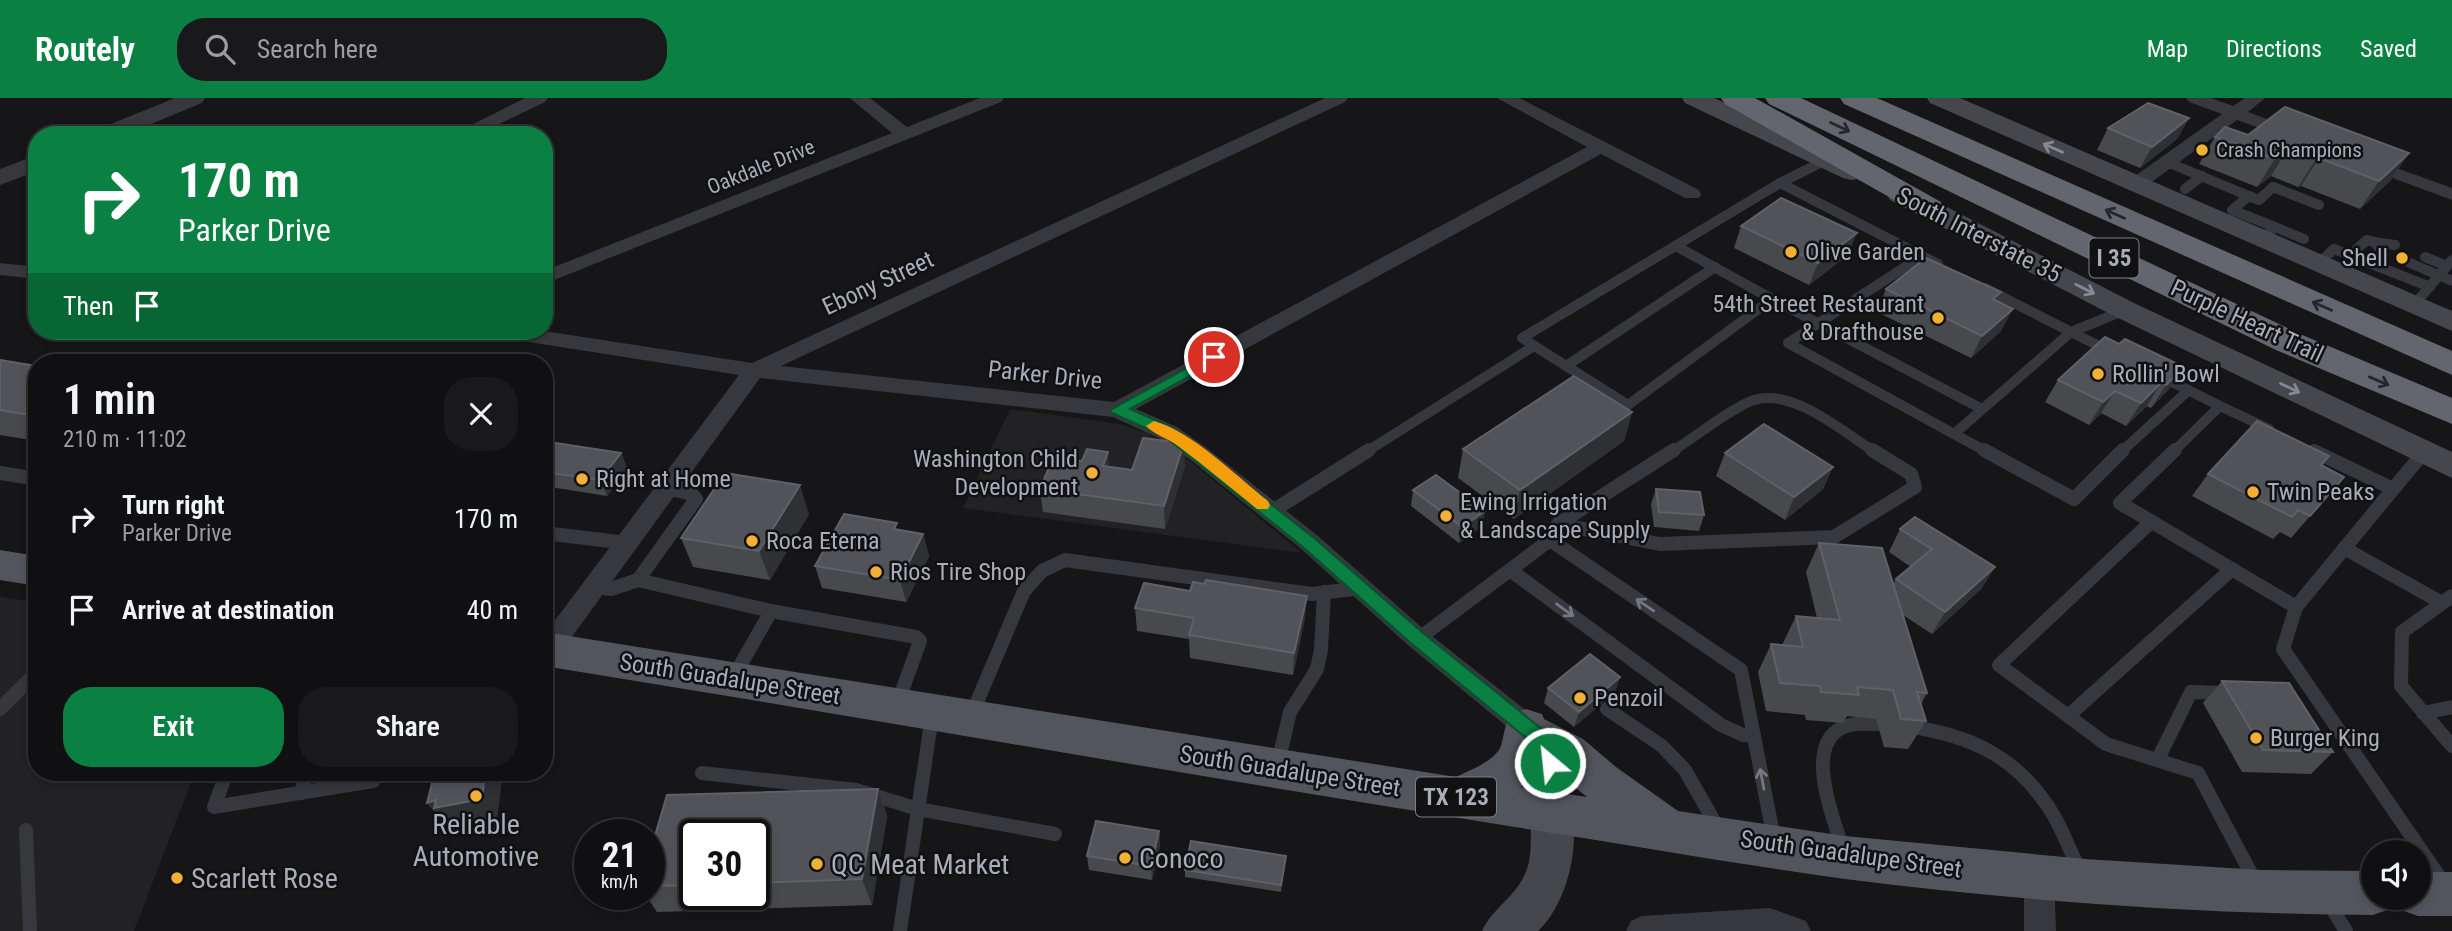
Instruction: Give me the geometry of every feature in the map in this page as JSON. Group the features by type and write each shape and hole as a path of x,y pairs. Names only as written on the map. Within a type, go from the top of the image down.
{"highway":[{"path":"1735,98 1930,208"},
{"name":"Purple Heart Trail","path":"1779,98 2288,342 2452,412"},
{"name":"Purple Heart Trail","path":"1854,98 2452,364"},
{"path":"1883,98 2049,185"}],"main road":[{"name":"South Interstate 35","path":"1693,98 1930,208 2125,310 2438,460"},
{"path":"1939,98 2136,185 2226,215 2422,296 2452,322"},
{"path":"0,565 28,570"},
{"name":"South Guadalupe Street","path":"553,650 1276,770 1723,836 1845,857 2085,881 2261,892 2361,893"},
{"path":"1461,798 1510,770 1522,753 1531,731 1567,752 1600,781 1666,828"},
{"path":"1505,931 1530,909 1550,870 1552,812"}],"street":[{"path":"126,126 194,98"},
{"path":"480,126 539,98"},
{"path":"859,98 905,134"},
{"name":"Oakdale Drive","path":"553,274 995,98"},
{"name":"Ebony Street","path":"553,641 754,370 1339,98"},
{"path":"1506,98 1692,194"},
{"path":"2195,98 2311,142"},
{"path":"2136,185 2256,98"},
{"name":"Parker Drive","path":"553,339 754,370 1117,410 1601,147"},
{"path":"2350,156 2452,194"},
{"path":"0,178 28,166"},
{"path":"0,268 28,272"},
{"path":"1117,410 1169,433 1271,512 1418,639 1531,731 1546,749 1550,763 1552,812"},
{"path":"2039,877 2040,931"},
{"path":"1642,931 1770,923 1795,931"}],"lane":[{"path":"1772,299 1628,405 1522,338 1780,183 1826,160"},
{"path":"2167,162 2259,200 2273,187 2319,205"},
{"path":"2185,190 2202,176"},
{"path":"1780,183 1947,269"},
{"path":"2226,215 2249,196"},
{"path":"2350,255 2367,240 2395,245"},
{"path":"2374,242 2382,251"},
{"path":"1676,246 1982,409"},
{"path":"2312,251 2334,249 2350,255 2422,296 2450,263 2425,257"},
{"path":"1922,256 1788,343 2074,499 2093,477 2189,390"},
{"path":"2410,263 2452,281"},
{"path":"1566,366 1715,267"},
{"path":"1972,281 2118,355"},
{"path":"1954,434 2071,332 2125,310"},
{"path":"1271,512 1534,346"},
{"path":"2153,373 2281,435"},
{"path":"1418,639 1550,540 1558,524 1753,400 1777,397 1793,401 1911,474 1915,487 1834,537 1660,544 1558,524"},
{"path":"2220,405 2120,503 2296,607"},
{"path":"2306,447 2393,489"},
{"path":"2438,460 2393,489 2344,548 2296,607 2283,649 2309,696 2440,894"},
{"path":"0,473 28,478"},
{"path":"638,580 696,499 692,494 667,488"},
{"path":"2151,522 1999,666 2106,744 2198,774 2261,892"},
{"path":"553,534 627,543"},
{"path":"1550,540 1741,670 1776,846"},
{"path":"2344,548 2447,599 2402,632 2401,686 2452,746"},
{"path":"933,712 1024,591 1042,571 1065,560 1312,594 1361,588"},
{"path":"2068,716 2232,569"},
{"path":"1510,570 1721,725 1754,736"},
{"path":"595,587 611,589 638,580 771,611 916,637 920,640 933,712 900,931"},
{"path":"1276,770 1293,703 1309,685 1317,669 1323,638 1320,618 1324,593"},
{"path":"732,680 771,611"},
{"path":"0,709 28,681"},
{"path":"2158,759 2191,692 2247,694"},
{"path":"2423,713 2451,708"},
{"path":"1607,709 1662,746 1678,762 1723,836"},
{"path":"1845,857 1822,772 1821,754 1825,740 1832,731 1856,722 1877,724"},
{"path":"1902,726 1936,730 1972,740 2030,785 2055,817 2085,881"},
{"path":"702,773 856,790 918,809 1055,834"},
{"path":"224,781 215,807 373,781"},
{"path":"301,793 304,781"},
{"path":"26,830 30,931"},
{"path":"2322,893 2346,931"}],"shaded area":[{"name":"Washington Child Development","path":"1010,409 1120,424 1147,433 1180,453 1302,553 963,508"},
{"path":"0,597 28,601 28,781 192,781 134,931 0,931"}],"building":[{"path":"2148,103 2189,118 2152,147 2108,128"},
{"path":"2285,107 2409,153 2379,181 2288,149 2275,159 2215,137 2225,127 2248,135"},
{"path":"1781,198 1857,233 1818,263 1741,226"},
{"path":"1926,258 2001,292 1993,299 2013,309 1982,336 1886,289"},
{"path":"2105,337 2119,344 2125,339 2184,367 2166,385 2161,383 2141,403 2115,391 2103,402 2058,380"},
{"path":"0,360 28,365 28,415 0,410"},
{"path":"1574,376 1632,412 1520,490 1463,449"},
{"path":"2257,421 2329,456 2321,465 2344,477 2310,516 2298,510 2292,517 2208,474"},
{"path":"1764,424 1833,467 1794,497 1725,453"},
{"path":"1143,438 1184,443 1164,506 1040,489 1053,458 1082,461 1087,449 1108,452 1103,466 1132,470"},
{"path":"553,443 621,453 600,480 553,473"},
{"path":"725,473 800,485 759,551 681,538"},
{"path":"1436,475 1485,511 1462,527 1413,490"},
{"path":"1656,489 1700,492 1704,515 1659,512"},
{"path":"844,514 897,523 894,529 923,534 900,580 815,566"},
{"path":"1915,517 1995,567 1945,612 1896,579 1932,549 1900,529"},
{"path":"1819,543 1882,548 1927,693 1917,692 1926,721 1901,719 1893,690 1857,687 1859,695 1821,692 1820,686 1780,683 1771,644 1803,647 1796,616 1840,620"},
{"path":"1206,580 1307,596 1294,653 1189,635 1194,618 1135,608 1144,583 1190,591 1193,582 1204,584"},
{"path":"1590,654 1620,677 1579,712 1548,688"},
{"path":"2222,681 2289,683 2333,752 2263,750"},
{"path":"433,781 484,781 482,799 434,808 436,800 427,803"},
{"path":"878,789 862,879 770,882 770,819 679,819 679,885 665,886 665,819 660,819 667,795"},
{"path":"1096,821 1159,831 1151,866 1087,856"},
{"name":"Conoco","path":"1191,841 1286,856 1281,885 1185,870"}],"slow traffic":[{"path":"1154,426 1200,455 1262,505"}],"place":[{"name":"Crash Champions","path":"2202,150"},
{"name":"Olive Garden","path":"1791,252"},
{"name":"Shell","path":"2402,258"},
{"name":"54th Street Restaurant & Drafthouse","path":"1938,318"},
{"name":"Rollin' Bowl","path":"2098,374"},
{"name":"Washington Child Development","path":"1092,473"},
{"name":"Right at Home","path":"582,479"},
{"name":"Twin Peaks","path":"2253,492"},
{"name":"Ewing Irrigation & Landscape Supply","path":"1446,516"},
{"name":"Roca Eterna","path":"752,541"},
{"name":"Rios Tire Shop","path":"876,572"},
{"name":"Penzoil","path":"1580,698"},
{"name":"Burger King","path":"2256,738"},
{"name":"Reliable Automotive","path":"476,796"},
{"name":"Conoco","path":"1125,858"},
{"name":"QC Meat Market","path":"817,864"},
{"name":"Scarlett Rose","path":"177,878"}],"route":[{"path":"1214,357 1117,410 1169,433 1308,542 1418,639 1537,735 1546,749 1550,763"}]}
